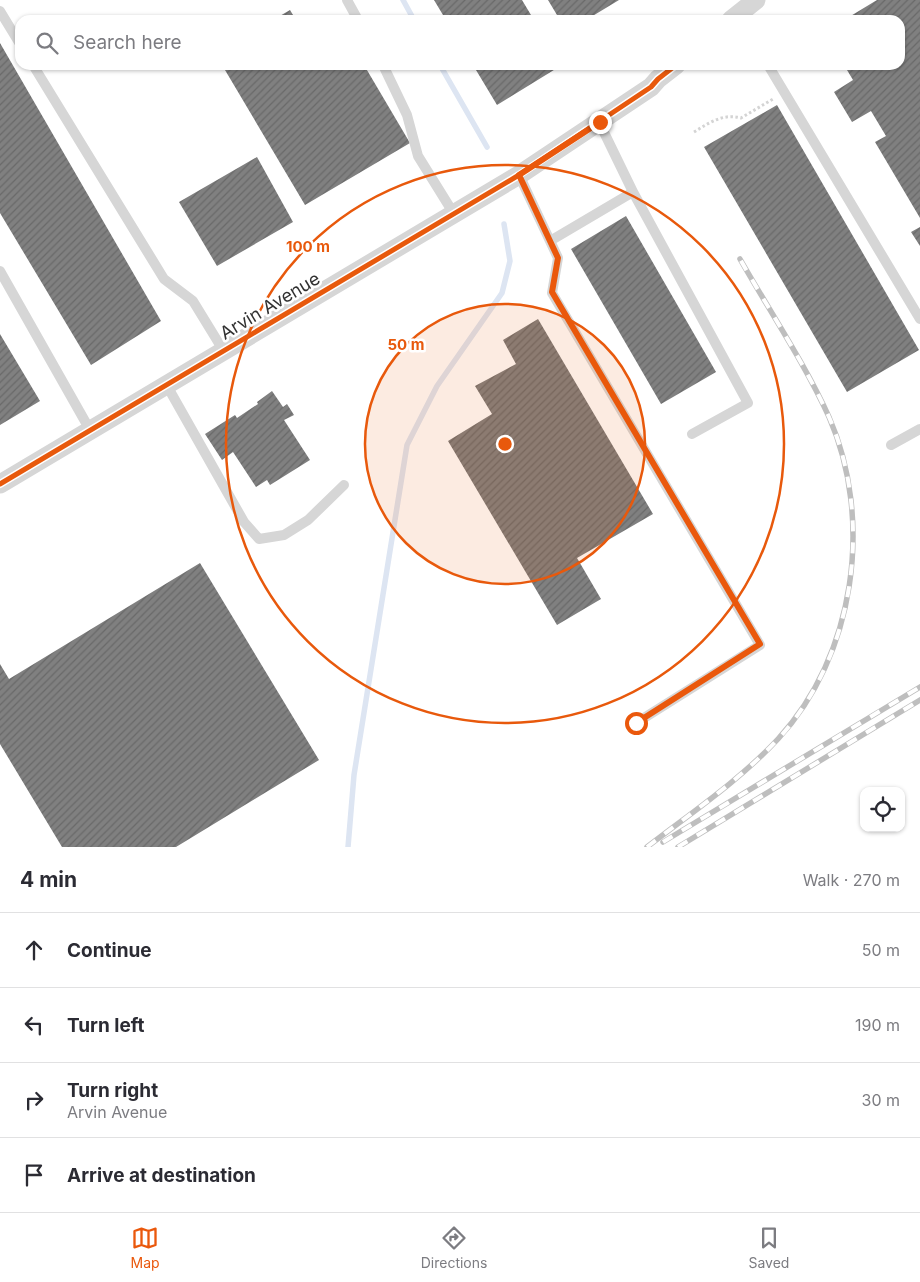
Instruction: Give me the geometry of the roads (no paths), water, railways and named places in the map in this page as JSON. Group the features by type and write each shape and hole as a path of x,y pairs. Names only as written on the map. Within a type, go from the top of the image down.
{"street":[{"path":"740,15 756,0"},
{"name":"Arvin Avenue","path":"0,484 519,175 600,122 650,87 670,70"}],"lane":[{"path":"347,0 355,15"},
{"path":"0,11 15,36"},
{"path":"36,70 164,279 193,301 223,350"},
{"path":"385,70 407,116 418,156 454,214"},
{"path":"771,70 920,319"},
{"path":"600,122 633,192 748,403 692,434"},
{"path":"519,175 558,258 552,292 760,644 636,723"},
{"path":"550,241 633,192"},
{"path":"0,271 90,430"},
{"path":"166,384 244,522 259,539 284,535 308,520 344,484"},
{"path":"892,445 920,430"}],"waterway":[{"path":"403,0 411,15"},
{"path":"443,70 487,147"},
{"path":"348,847 354,775 407,445 437,386 502,293 510,261 504,224"}],"railway":[{"path":"647,847 715,796 748,768 778,739 804,706 825,668 840,628 849,586 853,542 851,499 843,457 829,417 819,397 798,357 740,259"},
{"path":"663,842 920,687"},
{"path":"678,847 920,700"}]}
